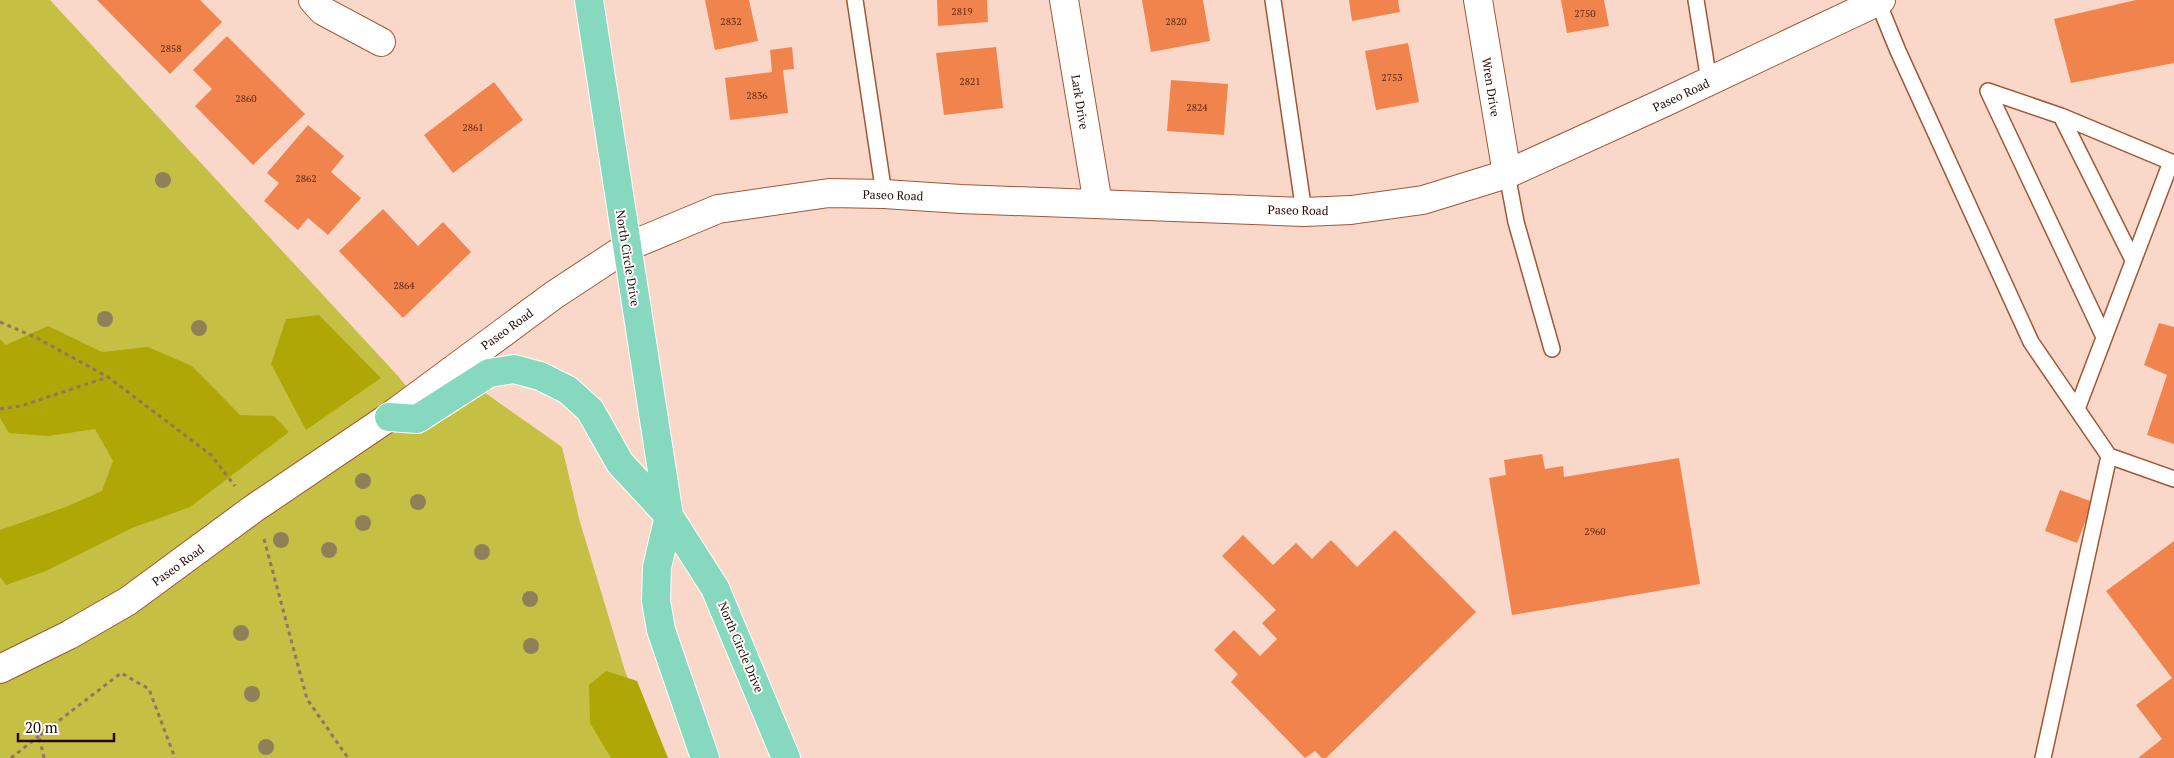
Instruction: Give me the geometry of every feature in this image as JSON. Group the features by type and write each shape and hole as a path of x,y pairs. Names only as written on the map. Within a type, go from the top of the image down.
{"main road":[{"name":"North Circle Drive","path":"588,0 669,516 657,567 656,601 661,630 705,758"},
{"path":"389,417 417,419 488,373 514,369 540,376 568,390 590,410 620,463 669,516"},
{"name":"North Circle Drive","path":"669,516 715,588 733,626 786,758"}],"street":[{"path":"313,0 324,12 381,42"},
{"name":"Lark Drive","path":"1064,0 1098,204"},
{"name":"Wren Drive","path":"1478,0 1507,174"},
{"name":"Paseo Road","path":"0,669 69,635 128,601 253,509 389,417 554,295 627,248 718,209 829,193 1304,212 1351,210 1424,200 1507,174 1880,1"}],"lane":[{"path":"855,0 884,194"},
{"path":"1273,0 1304,212"},
{"path":"1696,0 1709,81"},
{"path":"1880,1 1898,51 2031,342 2109,456 2174,479"},
{"path":"2077,409 2171,162 2061,116 1988,91 2104,337"},
{"path":"2061,116 2134,260"},
{"path":"1507,174 1516,222 1552,349"},
{"path":"2043,758 2109,456"}],"path":[{"path":"0,410 21,406 108,377"},
{"path":"11,758 120,673 149,689 175,758"},
{"path":"39,736 44,758"}],"shaded area":[{"path":"0,0 50,0 398,376 432,419 481,390 562,447 580,522 625,671 661,758 0,758"},
{"path":"319,315 381,378 306,430 271,364 286,319"},
{"path":"48,326 102,352 148,347 192,366 240,415 274,416 289,432 190,507 132,528 46,571 6,585 0,577 0,530 66,507 102,491 113,461 95,429 48,436 9,433 0,418 0,339 6,345"},
{"path":"606,671 637,681 668,758 611,758 590,723 589,685"}],"building":[{"path":"97,0 200,0 222,22 170,74"},
{"path":"705,0 749,0 758,41 715,50"},
{"path":"937,0 987,0 988,22 938,26"},
{"path":"1142,0 1203,0 1210,41 1151,52"},
{"path":"1349,0 1398,0 1400,12 1352,21"},
{"path":"1561,0 1604,0 1609,26 1567,33"},
{"path":"2136,0 2174,0 2174,63 2071,83 2054,19"},
{"path":"227,36 305,114 253,165 195,106 212,89 193,70"},
{"path":"1408,43 1419,102 1376,110 1365,51"},
{"path":"792,47 794,69 783,70 788,113 730,120 725,78 772,72 770,50"},
{"path":"996,47 1003,108 944,115 936,53"},
{"path":"1171,80 1228,84 1224,135 1167,131"},
{"path":"494,82 523,120 453,173 424,135"},
{"path":"308,125 344,156 331,172 361,198 328,235 308,218 298,230 264,201 279,183 267,173"},
{"path":"383,209 418,246 443,222 471,252 403,318 339,251"},
{"path":"2159,323 2174,327 2174,444 2147,435 2167,375 2144,365"},
{"path":"1542,454 1545,469 1563,466 1564,477 1679,458 1700,584 1512,615 1489,478 1506,475 1504,460"},
{"path":"2060,490 2093,502 2077,543 2045,531"},
{"path":"1395,530 1476,612 1326,758 1322,758 1315,751 1305,758 1231,682 1238,674 1214,650 1234,630 1260,656 1277,639 1262,623 1276,610 1222,556 1243,535 1273,565 1296,543 1312,559 1331,540 1357,567"},
{"path":"2174,541 2174,758 2138,758 2162,739 2136,705 2172,678 2106,591"}]}
